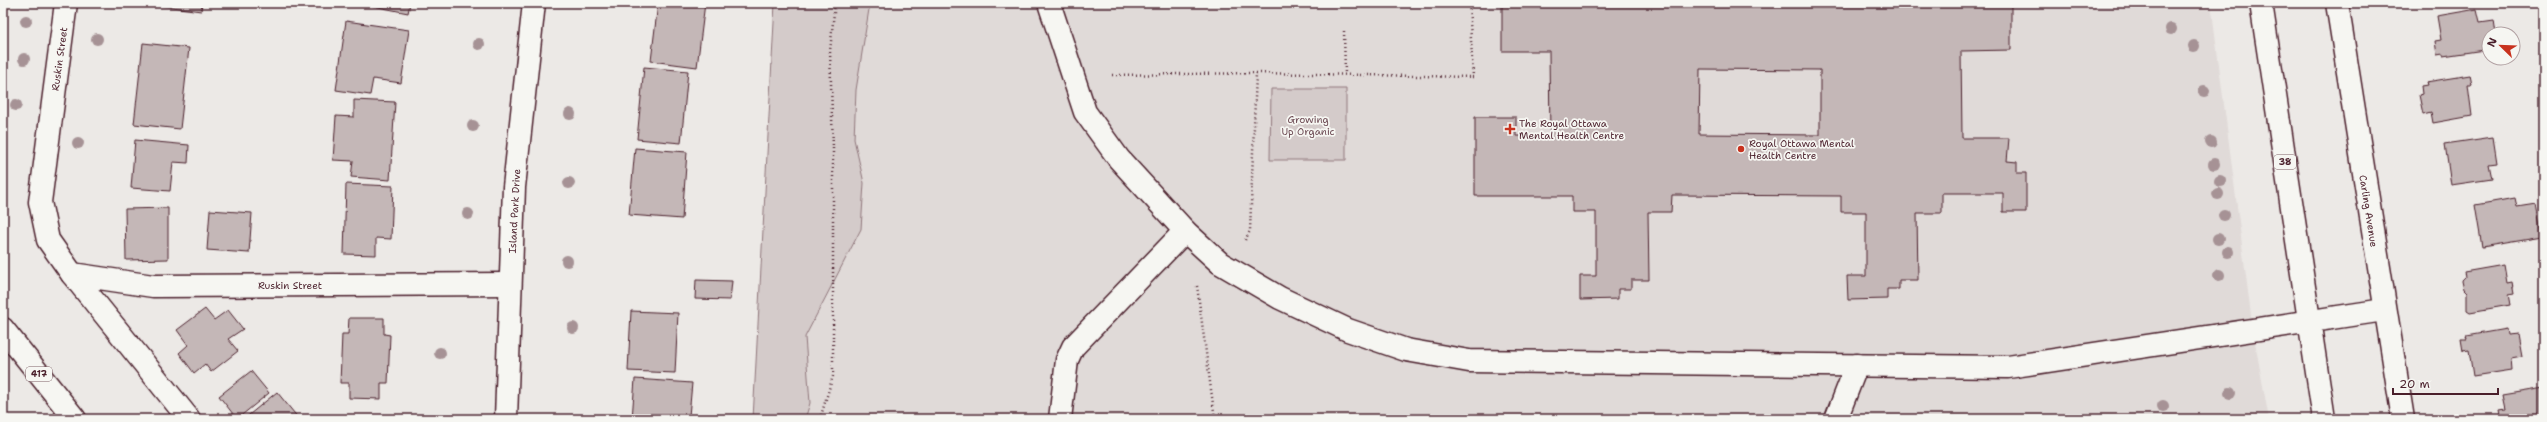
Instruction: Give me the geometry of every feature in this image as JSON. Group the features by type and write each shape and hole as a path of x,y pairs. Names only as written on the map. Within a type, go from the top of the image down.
{"main road":[{"name":"Ruskin Street","path":"66,3 40,202 48,240 72,274 189,419"},
{"name":"Island Park Drive","path":"506,419 510,284 519,128 534,3"},
{"path":"1049,3 1085,112 1119,159 1186,231 1220,262 1280,298 1348,330 1406,350 1468,361 2008,367 2384,310"},
{"name":"38","path":"2261,3 2324,419"},
{"name":"Carling Avenue","path":"2337,3 2402,419"},
{"path":"1060,419 1067,360 1073,346 1186,231"},
{"name":"Ruskin Street","path":"72,274 152,286 510,284"},
{"name":"417","path":"3,329 75,419"},
{"path":"1836,419 1857,365"}],"path":[{"path":"820,419 833,376 833,148 830,51 835,3"},
{"path":"1112,75 1256,73 1473,77 1469,3"},
{"path":"1344,31 1346,74"},
{"path":"1245,240 1250,231 1256,73"},
{"path":"1197,286 1214,419"}],"shaded area":[{"name":"The Royal Ottawa Mental Health Centre","path":"802,3 2211,3 2253,331 2269,419 780,419"}],"green space":[{"path":"775,3 870,3 856,90 854,139 864,183 861,229 805,337 810,403 805,419 753,419"},
{"name":"Growing Up Organic","path":"1271,89 1346,89 1346,160 1270,160"}],"building":[{"path":"142,3 202,3 201,11"},
{"path":"374,3 410,3 408,13 373,6"},
{"path":"658,3 705,3 697,67 651,61"},
{"name":"Royal Ottawa Mental Health Centre","path":"1502,3 2011,3 2011,50 1961,51 1962,138 2009,138 2007,161 2017,162 2017,173 2026,173 2026,212 2003,212 2003,193 1942,193 1942,213 1917,213 1918,280 1899,280 1899,289 1887,289 1887,299 1848,300 1847,276 1866,276 1866,212 1841,212 1841,196 1672,195 1671,212 1648,212 1649,280 1631,280 1631,289 1618,289 1618,299 1580,300 1580,276 1596,276 1596,212 1572,212 1572,196 1475,196 1475,117 1516,117 1516,136 1550,136 1549,51 1502,51","holes":["1700,69 1820,70 1820,135 1699,134"]},
{"path":"2477,9 2480,22 2494,20 2495,26 2481,26 2481,50 2443,56 2443,54 2437,55 2435,41 2441,40 2437,16"},
{"path":"346,21 409,30 401,83 373,79 370,95 336,90"},
{"path":"143,43 189,48 180,129 134,124"},
{"path":"644,67 688,71 681,143 637,139"},
{"path":"2470,75 2472,85 2468,85 2472,116 2433,123 2431,112 2423,114 2419,95 2422,94 2421,86 2427,85 2426,82"},
{"path":"354,100 395,102 390,180 351,177 353,161 333,160 336,116 354,117"},
{"path":"2493,137 2497,163 2489,164 2492,179 2451,185 2445,144"},
{"path":"135,140 189,145 188,163 173,162 170,191 131,188"},
{"path":"635,148 687,152 682,219 629,215"},
{"path":"346,184 393,186 391,239 376,238 376,255 344,254"},
{"path":"2515,198 2517,207 2536,204 2542,237 2482,247 2475,205"},
{"path":"168,208 168,259 126,260 125,209"},
{"path":"210,210 252,213 249,253 207,250"},
{"path":"2504,265 2507,283 2512,282 2514,293 2508,294 2510,305 2470,312 2467,310 2467,292 2464,289 2462,280 2465,277 2464,272"},
{"path":"696,280 732,281 730,300 695,299"},
{"path":"205,309 214,320 228,310 243,329 228,339 238,351 211,372 205,364 194,373 179,353 188,345 177,330"},
{"path":"631,311 678,313 675,373 628,371"},
{"path":"349,318 384,318 384,334 390,335 388,383 381,383 381,399 349,398 349,383 340,383 342,334 348,334"},
{"path":"2506,329 2507,335 2518,334 2522,356 2511,358 2512,370 2473,376 2469,350 2463,351 2461,339 2467,339 2466,336"},
{"path":"251,371 269,393 237,419 219,396"},
{"path":"635,379 692,383 689,416 671,415 671,419 632,419"},
{"path":"2544,388 2544,419 2501,419 2499,410 2505,409 2502,395"},
{"path":"277,392 299,419 244,419"}],"place":[{"name":"The Royal Ottawa Mental Health Centre","path":"1510,129"},
{"name":"Royal Ottawa Mental Health Centre","path":"1741,149"}]}
